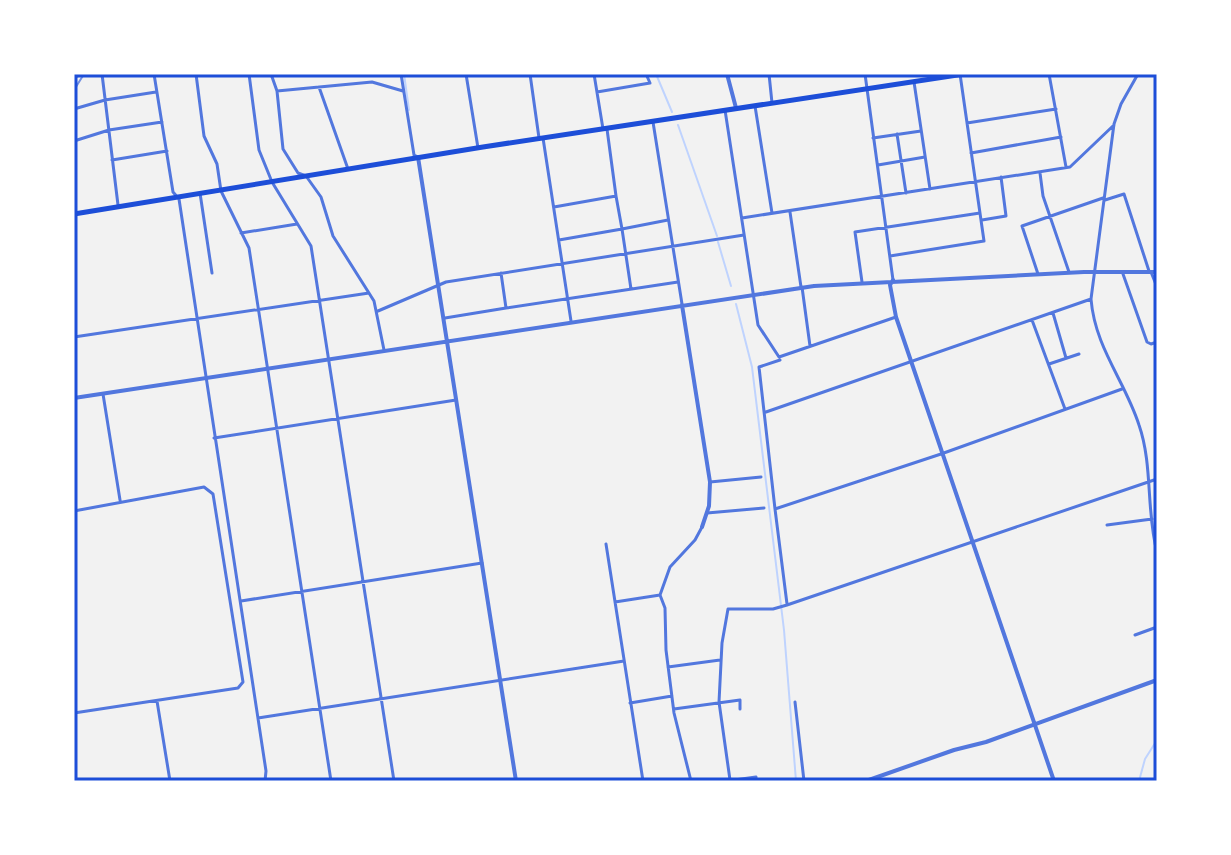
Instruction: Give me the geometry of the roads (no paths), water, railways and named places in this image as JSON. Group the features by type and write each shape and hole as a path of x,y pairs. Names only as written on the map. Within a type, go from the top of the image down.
{"main road":[{"path":"74,214 418,157 962,74"}],"street":[{"path":"74,77 83,74"},
{"path":"102,74 118,207"},
{"path":"154,74 176,197 179,199 266,771 265,781"},
{"path":"196,74 204,136 217,164 221,191 249,248 331,781"},
{"path":"249,74 259,150 272,182 311,246 394,781"},
{"path":"271,74 277,91 283,149 298,173 306,176 321,197 333,236 378,311 384,350"},
{"path":"401,74 445,318 516,781"},
{"path":"466,74 478,148"},
{"path":"530,74 571,321"},
{"path":"594,74 631,289"},
{"path":"597,92 650,83 646,74"},
{"path":"727,74 736,108"},
{"path":"769,74 772,103"},
{"path":"865,74 896,317 1054,781"},
{"path":"890,256 984,241 962,74"},
{"path":"1049,74 1066,167"},
{"path":"1138,74 1114,124 1091,299 1095,326 1139,423 1157,552"},
{"path":"914,80 930,189"},
{"path":"277,91 372,82 403,91"},
{"path":"319,87 348,169"},
{"path":"74,109 105,100 157,92"},
{"path":"755,105 772,213"},
{"path":"967,123 1056,109"},
{"path":"725,110 758,325 779,357 896,317"},
{"path":"74,141 109,130 162,122"},
{"path":"653,122 710,482 707,513 702,527 695,540 670,567 660,595 665,608 674,709 691,781"},
{"path":"742,218 1070,167 1114,124"},
{"path":"873,138 921,131"},
{"path":"897,134 906,193"},
{"path":"971,153 1061,137"},
{"path":"112,160 167,151"},
{"path":"878,165 925,157"},
{"path":"1039,171 1043,196 1069,272"},
{"path":"982,220 1006,216 1001,177"},
{"path":"200,193 212,273"},
{"path":"1038,274 1022,226 1124,194 1157,287"},
{"path":"553,207 616,196"},
{"path":"790,211 810,346"},
{"path":"862,282 855,232 980,213"},
{"path":"559,240 668,220"},
{"path":"241,233 297,224"},
{"path":"378,311 439,284 745,235"},
{"path":"1122,271 1147,342 1157,342"},
{"path":"74,398 802,287 1069,272 1152,272"},
{"path":"501,273 506,308"},
{"path":"445,318 678,282"},
{"path":"74,337 369,293"},
{"path":"764,412 1091,299"},
{"path":"1053,313 1066,358"},
{"path":"1032,320 1065,409"},
{"path":"1048,364 1079,354"},
{"path":"780,360 759,367 787,605"},
{"path":"775,509 1122,389"},
{"path":"103,394 120,500"},
{"path":"214,438 456,400"},
{"path":"710,482 761,477"},
{"path":"756,781 756,777 729,781 719,702 728,609 773,609 787,605 1157,479"},
{"path":"74,511 120,500 204,487 213,494 243,682 238,688 74,713"},
{"path":"707,513 764,508"},
{"path":"1107,525 1152,519"},
{"path":"606,544 643,781"},
{"path":"240,601 482,563"},
{"path":"615,602 660,595"},
{"path":"1135,635 1157,627"},
{"path":"668,667 721,660"},
{"path":"258,718 624,661"},
{"path":"866,781 986,742 1157,680"},
{"path":"630,703 672,696"},
{"path":"674,709 740,700 740,709"},
{"path":"157,701 170,781"},
{"path":"795,702 804,781"}],"waterway":[{"path":"404,74 409,110"},
{"path":"656,74 672,112"},
{"path":"678,125 717,236"},
{"path":"718,242 731,286"},
{"path":"736,304 752,367 784,630 796,781"},
{"path":"1139,781 1145,759 1157,740"}],"railway":[{"path":"74,90 84,74"}]}
